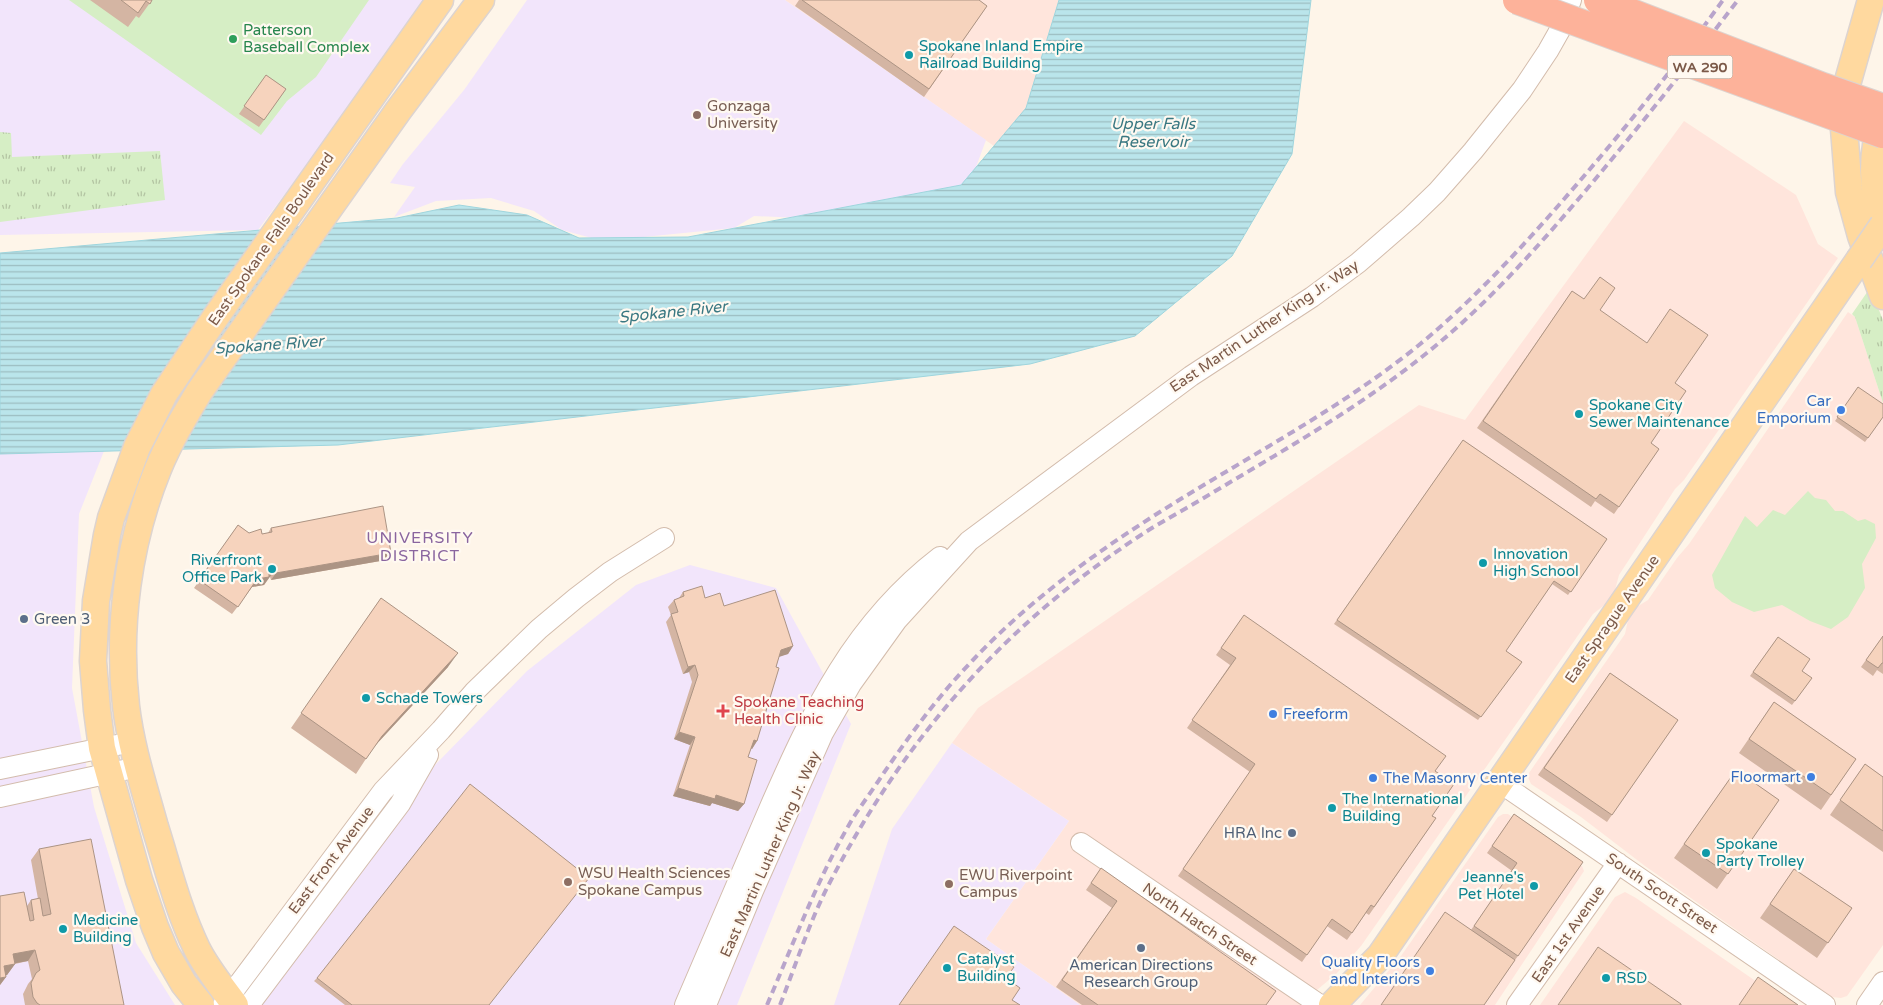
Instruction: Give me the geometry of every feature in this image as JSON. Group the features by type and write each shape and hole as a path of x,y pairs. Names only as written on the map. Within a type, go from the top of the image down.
{"highway":[{"name":"WA 290","path":"1517,0 1883,134"},
{"name":"WA 290","path":"1598,0 1814,84 1883,108"}],"main road":[{"name":"East Spokane Falls Boulevard","path":"200,1005 184,984 166,953 155,927 139,880 102,748 93,661 94,632 101,567 111,518 137,447 164,394 179,370 440,0"},
{"name":"East Spokane Falls Boulevard","path":"234,1003 197,950 175,895 132,742 126,707 123,631 127,584 142,518 158,470 178,426 194,401 362,161 481,0"},
{"path":"1871,0 1846,88 1843,116 1849,192 1861,236 1883,296"},
{"path":"1883,114 1876,140 1873,175 1875,196 1883,227"},
{"name":"East Sprague Avenue","path":"1332,1005 1380,956 1883,227"}],"street":[{"name":"East Martin Luther King Jr. Way","path":"706,1005 749,900 815,750 862,668 897,620 970,541 1191,376 1312,297 1358,263 1410,217 1437,192 1467,158 1522,90 1548,52 1561,28 1571,0"},
{"name":"East Front Avenue","path":"234,1003 383,791 474,692 546,623 610,572 664,538"},
{"name":"East Martin Luther King Jr. Way","path":"685,1005 799,741 840,667 870,625 904,587 956,545 970,541"},
{"path":"0,768 132,742"},
{"path":"0,796 138,767"},
{"name":"South Scott Street","path":"1499,782 1825,1005"},
{"name":"North Hatch Street","path":"1080,843 1320,1005"},
{"name":"East 1st Avenue","path":"1518,1005 1618,863"},
{"path":"1867,1005 1883,982"}],"shaded area":[{"path":"0,0 430,0 258,230 0,235"},
{"name":"Gonzaga University","path":"527,0 785,0 986,140 976,167 959,190 800,218 754,216 734,228 603,241 562,230 534,211 491,198 436,201 394,217 415,187 390,183 403,164 464,90"},
{"path":"785,0 1251,0 1130,241"},
{"path":"1684,121 1796,195 1818,244 1838,258 1684,480 1675,489 1619,575 1615,590 1607,603 1593,614 1361,946 1336,974 1299,1005 1080,1005 986,939 1069,821 952,743 978,708 1419,405 1465,420"},
{"path":"1848,312 1855,317 1883,403 1883,945 1847,996 1841,998 1832,997 1645,866 1581,817 1531,784 1528,777 1625,634 1628,620 1635,608 1648,600 1689,544"},
{"path":"104,451 79,514 72,688 94,807 136,943 175,1005 0,1005 0,454"},
{"name":"WSU Health Sciences Spokane Campus","path":"690,565 776,588 851,724 737,1005 261,1005 435,765 527,671 636,585"},
{"name":"EWU Riverpoint Campus","path":"952,743 1069,821 986,939 1080,1005 834,1005 892,829"},
{"path":"1508,814 1582,866 1584,871 1495,1005 1360,1005 1401,956 1498,817"},
{"path":"1625,892 1790,1005 1540,1005 1615,897"}],"green space":[{"name":"Patterson Baseball Complex","path":"69,0 369,0 316,77 287,101 261,135"},
{"path":"0,132 11,133 12,157 160,151 165,200 0,222"},
{"path":"1870,288 1883,320 1883,403 1855,317 1852,314"},
{"path":"1808,491 1815,498 1826,500 1835,511 1843,511 1858,521 1865,519 1875,524 1876,538 1862,564 1865,588 1848,617 1831,629 1810,621 1782,605 1754,612 1732,602 1715,588 1712,575 1745,516 1757,527 1773,510 1785,515"}],"water":[{"name":"Upper Falls Reservoir","path":"1059,0 1311,0 1292,154 1232,256 1135,336 1030,364 338,445 0,454 0,253 397,218 459,205 527,215 579,238 688,237 961,185 1026,108"}],"building":[{"path":"121,0 152,0 150,4 146,1 138,13"},
{"name":"Spokane Inland Empire Railroad Building","path":"802,0 979,0 987,6 929,89"},
{"path":"266,75 286,89 264,120 244,106"},
{"name":"Spokane City Sewer Maintenance","path":"1600,277 1615,288 1600,310 1647,343 1670,309 1708,335 1675,383 1686,391 1651,443 1659,449 1619,507 1600,494 1596,499 1483,421 1572,291 1584,299"},
{"path":"1858,387 1883,404 1883,417 1868,438 1837,417"},
{"name":"Innovation High School","path":"1463,440 1607,539 1571,592 1554,581 1506,651 1522,662 1481,717 1337,620"},
{"name":"Riverfront Office Park","path":"383,506 391,553 276,573 275,570 269,571 269,577 257,579 238,607 199,580 238,525 249,533 261,529 262,534 272,532 271,528"},
{"name":"Spokane Teaching Health Clinic","path":"702,586 705,598 720,593 724,606 775,590 793,646 781,650 776,667 779,668 757,741 754,740 748,757 757,760 744,804 716,795 715,799 678,788 695,737 679,732 698,675 695,665 688,667 671,614 678,612 674,600 684,596 683,592"},
{"name":"Schade Towers","path":"381,598 458,653 382,736 366,759 301,713"},
{"name":"The International Building","path":"1244,615 1446,756 1435,771 1454,784 1432,816 1436,818 1374,907 1371,905 1352,933 1332,919 1307,955 1183,869 1255,764 1192,720 1236,658 1221,648"},
{"path":"1883,636 1883,663 1878,668 1866,660"},
{"path":"1778,637 1810,659 1802,671 1812,678 1795,701 1753,672"},
{"path":"1610,673 1678,720 1612,815 1544,768"},
{"path":"1774,702 1856,759 1831,795 1749,739"},
{"path":"1865,764 1883,777 1883,831 1840,800"},
{"path":"1736,770 1779,800 1728,874 1684,844"},
{"path":"470,784 589,878 489,1005 352,1005 317,978"},
{"name":"Jeanne's Pet Hotel","path":"1514,814 1583,862 1518,956 1474,926 1517,863 1492,846"},
{"name":"Medicine Building","path":"91,839 124,1005 40,1005 33,997 31,983 36,973 40,970 35,950 13,954 15,964 4,966 6,977 0,978 0,896 24,892 30,921 34,920 31,900 40,898 43,916 51,914 39,849"},
{"name":"American Directions Research Group","path":"1101,868 1276,991 1266,1005 1098,1005 1062,980 1117,901 1091,883"},
{"path":"1794,869 1852,908 1828,943 1770,904"},
{"path":"1445,912 1515,960 1484,1005 1381,1005"},
{"path":"954,926 1014,967 1006,978 1020,988 1012,1000 1020,1005 899,1005"},
{"name":"RSD","path":"1598,947 1681,1004 1681,1005 1558,1005"},
{"path":"1758,977 1798,1005 1739,1005"}],"railway":[{"path":"767,1005 818,886 853,818 925,716 948,687 990,642 1049,590 1090,559 1168,507 1314,419 1385,371 1440,327 1502,268 1578,183 1652,93 1723,0"},
{"path":"780,1005 821,900 857,833 888,784 922,737 959,692 998,650 1040,611 1086,574 1135,539 1343,414 1397,376 1446,337 1489,298 1568,211 1645,119 1738,0"}],"place":[{"name":"Patterson Baseball Complex","path":"233,39"},
{"name":"Spokane Inland Empire Railroad Building","path":"909,55"},
{"name":"Gonzaga University","path":"697,115"},
{"name":"Car Emporium","path":"1841,410"},
{"name":"Spokane City Sewer Maintenance","path":"1579,414"},
{"name":"Innovation High School","path":"1483,563"},
{"name":"Riverfront Office Park","path":"272,569"},
{"name":"Green 3","path":"24,619"},
{"name":"Schade Towers","path":"366,698"},
{"name":"Spokane Teaching Health Clinic","path":"723,711"},
{"name":"Freeform","path":"1273,714"},
{"name":"Floormart","path":"1811,777"},
{"name":"The Masonry Center","path":"1373,778"},
{"name":"The International Building","path":"1332,808"},
{"name":"HRA Inc","path":"1292,833"},
{"name":"Spokane Party Trolley","path":"1706,853"},
{"name":"WSU Health Sciences Spokane Campus","path":"568,882"},
{"name":"EWU Riverpoint Campus","path":"949,884"},
{"name":"Jeanne's Pet Hotel","path":"1534,886"},
{"name":"Medicine Building","path":"63,929"},
{"name":"American Directions Research Group","path":"1141,948"},
{"name":"Catalyst Building","path":"947,968"},
{"name":"Quality Floors and Interiors","path":"1430,971"},
{"name":"RSD","path":"1606,978"}],"district":[{"name":"UNIVERSITY DISTRICT","path":"420,547"}],"water label":[{"name":"Spokane River","path":"673,312"},
{"name":"Spokane River","path":"269,345"}]}
